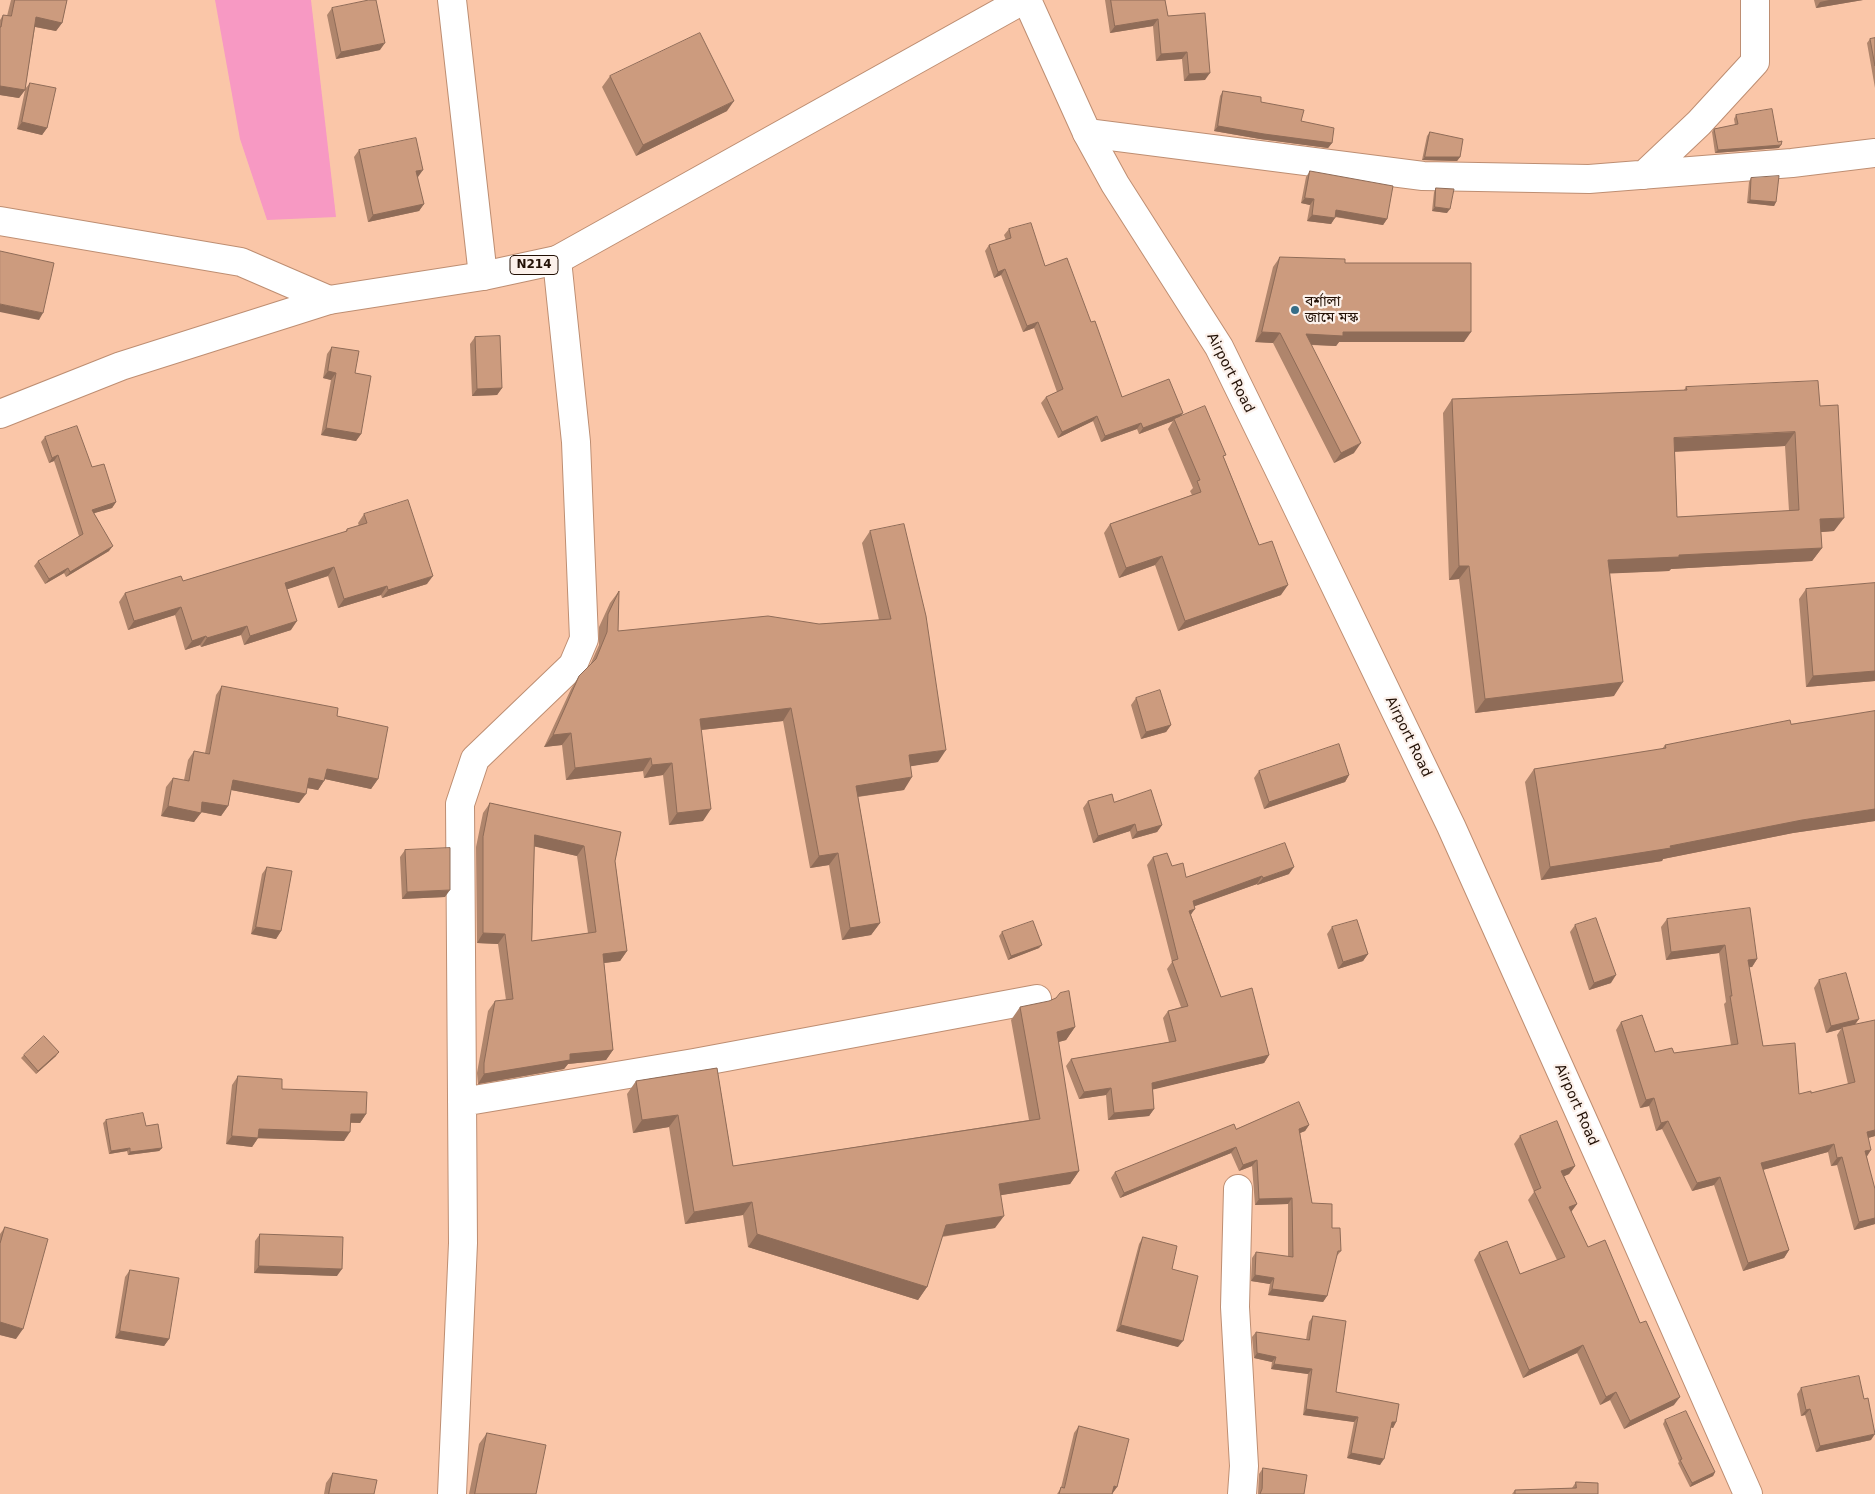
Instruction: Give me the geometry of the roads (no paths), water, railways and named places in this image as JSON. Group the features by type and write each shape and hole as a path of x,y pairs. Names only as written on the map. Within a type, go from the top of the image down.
{"main road":[{"path":"452,0 484,276"},
{"name":"N214","path":"0,414 121,366 329,300 484,276 557,260 1022,0"},
{"name":"Airport Road","path":"1027,0 1087,133 1115,184 1219,347 1451,826 1748,1494"},
{"path":"1644,175 1699,123 1755,62 1755,0"},
{"path":"1087,133 1424,176 1589,180 1875,153"},
{"path":"0,221 241,262 329,300"},
{"path":"452,1494 463,1243 460,804 475,759 573,665 584,640 576,442 557,260"},
{"path":"462,1102 694,1063 1037,999"},
{"path":"1238,1189 1235,1307 1244,1466 1242,1494"}],"place":[{"name":"বর্শালা জামে মস্ক","path":"1295,310"}]}
